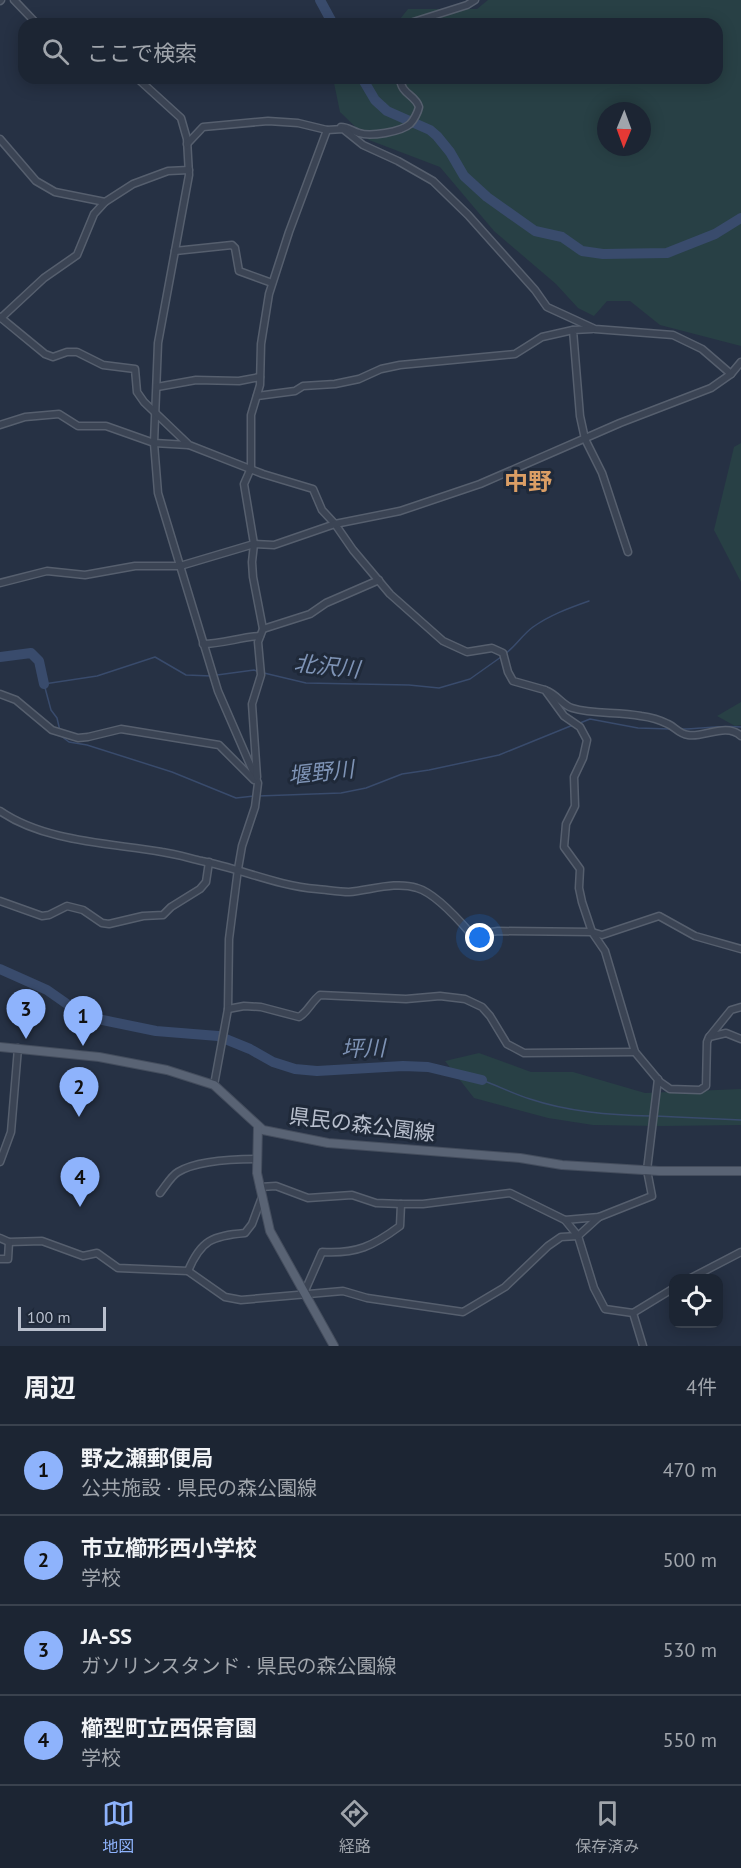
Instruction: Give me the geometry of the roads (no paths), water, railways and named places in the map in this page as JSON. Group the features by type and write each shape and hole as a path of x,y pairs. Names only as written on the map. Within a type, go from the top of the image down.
{"main road":[{"name":"県民の森公園線","path":"0,1047 134,1062 214,1085 262,1130 274,1133 354,1146 520,1158 561,1165 647,1170 741,1171"},
{"path":"258,1126 256,1159 270,1231 334,1346"}],"street":[{"path":"14,0 31,18"},
{"path":"426,18 467,5 475,0"},
{"path":"144,84 181,118 187,144 189,170 158,343 154,443 158,493 212,672 258,783"},
{"path":"337,129 342,126 360,134 378,133 394,131 411,124 418,111 418,102 403,91 401,84"},
{"path":"187,144 203,127 268,121 298,123 327,130 343,129 363,145 433,181 468,215 535,290 546,307 595,329"},
{"path":"214,1085 228,1012 229,939 238,869 242,846 256,800 258,783 252,704 261,672 258,642 263,629 253,577 254,544 244,484 251,468 251,415 260,377 261,344 268,294 327,130"},
{"path":"0,139 36,181 56,192 105,202"},
{"path":"189,170 168,171 133,184 105,202 94,214 77,255 44,278 1,318 45,354 53,357 67,352 77,352 103,365 135,369 137,392 189,445"},
{"path":"175,251 232,245 235,248 239,271 272,283"},
{"path":"257,396 295,391 303,386 351,381 381,369 400,365 515,354 542,337 573,330 595,329 673,335 702,349 731,374"},
{"path":"573,330 580,416 585,439 602,473 628,552"},
{"path":"0,583 47,572 85,574 135,566 180,566 254,544 274,545 335,524 400,511 480,484 685,396 711,388 731,374 741,362"},
{"path":"157,387 196,380 239,381 260,377"},
{"path":"0,425 24,417 59,414 78,426 106,426 154,443 189,445 288,483 313,489 322,510 390,594 443,641 467,652 492,648 504,656 513,681 554,693 569,707 601,713 640,715 670,725 689,736 718,730 736,732 741,736"},
{"path":"263,629 310,614 326,603 379,580"},
{"path":"203,644 216,644 242,637 260,636"},
{"path":"545,690 564,716 579,727 587,740 583,758 574,777 575,806 566,824 564,847 580,869 579,888 582,902 592,933 605,951 635,1052 657,1079 670,1089 700,1090 706,1086 707,1042 730,1010 741,1007"},
{"path":"0,694 16,700 44,724 78,738 121,729 219,745 258,783"},
{"path":"0,811 15,820 43,831 100,844 163,852 209,862 298,888 347,892 390,885 418,888 448,908 472,935 498,932 602,935 659,916 694,936 741,949"},
{"path":"0,901 14,904 42,916 67,906 74,907 102,923 109,924 142,916 163,915 171,907 200,889 206,882 209,862"},
{"path":"228,1012 243,1006 261,1007 299,1017 320,994 406,999 440,996 465,999 482,1007 507,1044 524,1053 635,1052"},
{"path":"710,1037 726,1033 741,1039"},
{"path":"0,1162 10,1132 18,1048"},
{"path":"565,1221 599,1217 652,1196 647,1170 657,1079"},
{"path":"160,1193 177,1172 197,1165 234,1159 256,1159"},
{"path":"260,1187 276,1186 308,1197 352,1195 376,1203 401,1204 423,1204 510,1193 565,1221 578,1236 594,1288 605,1308 633,1313 669,1291"},
{"path":"188,1271 195,1254 206,1242 245,1233 252,1224 262,1197"},
{"path":"304,1293 322,1252 357,1251 383,1239 400,1226 401,1204"},
{"path":"0,1238 9,1242 42,1240 83,1256 97,1253 118,1268 188,1271 225,1297 241,1299 343,1291 367,1299 463,1312 505,1287 548,1246 561,1237 578,1236 599,1217"},
{"path":"0,1259 8,1259 9,1242"},
{"path":"699,1274 741,1252"},
{"path":"633,1313 643,1346"}],"waterway":[{"path":"320,0 330,18"},
{"path":"366,84 375,100 387,111 430,130 437,136 450,152 464,176 487,197 535,231 562,237 582,251 603,254 667,253 715,234 741,218"},
{"name":"北沢川","path":"505,654 539,623 589,601"},
{"name":"堰野川","path":"0,657 31,653 39,661 44,684"},
{"name":"北沢川","path":"60,731 44,684 97,676 155,657 186,675 212,676"},
{"name":"北沢川","path":"264,673 306,683 409,685 439,688 470,679 501,657"},
{"name":"北沢川","path":"217,675 254,670 259,672"},
{"name":"堰野川","path":"580,723 590,719 638,728 670,729"},
{"name":"堰野川","path":"258,796 341,793 366,788 402,774 499,755 573,725"},
{"name":"堰野川","path":"681,729 741,727"},
{"name":"堰野川","path":"61,736 69,742 87,745 172,772 236,798 254,796"},
{"name":"坪川","path":"0,969 47,990 77,1011 93,1018 156,1031 218,1036 250,1049 273,1062 295,1069 317,1071 403,1066 428,1067 482,1080"},
{"name":"坪川","path":"482,1080 524,1097 560,1107 605,1114 650,1116"},
{"name":"坪川","path":"655,1116 741,1120"}],"place":[{"name":"JA-SS","path":"26,1039"},
{"name":"野之瀬郵便局","path":"83,1046"},
{"name":"市立櫛形西小学校","path":"79,1117"},
{"name":"櫛型町立西保育園","path":"80,1207"}],"district":[{"name":"中野","path":"528,482"}]}
